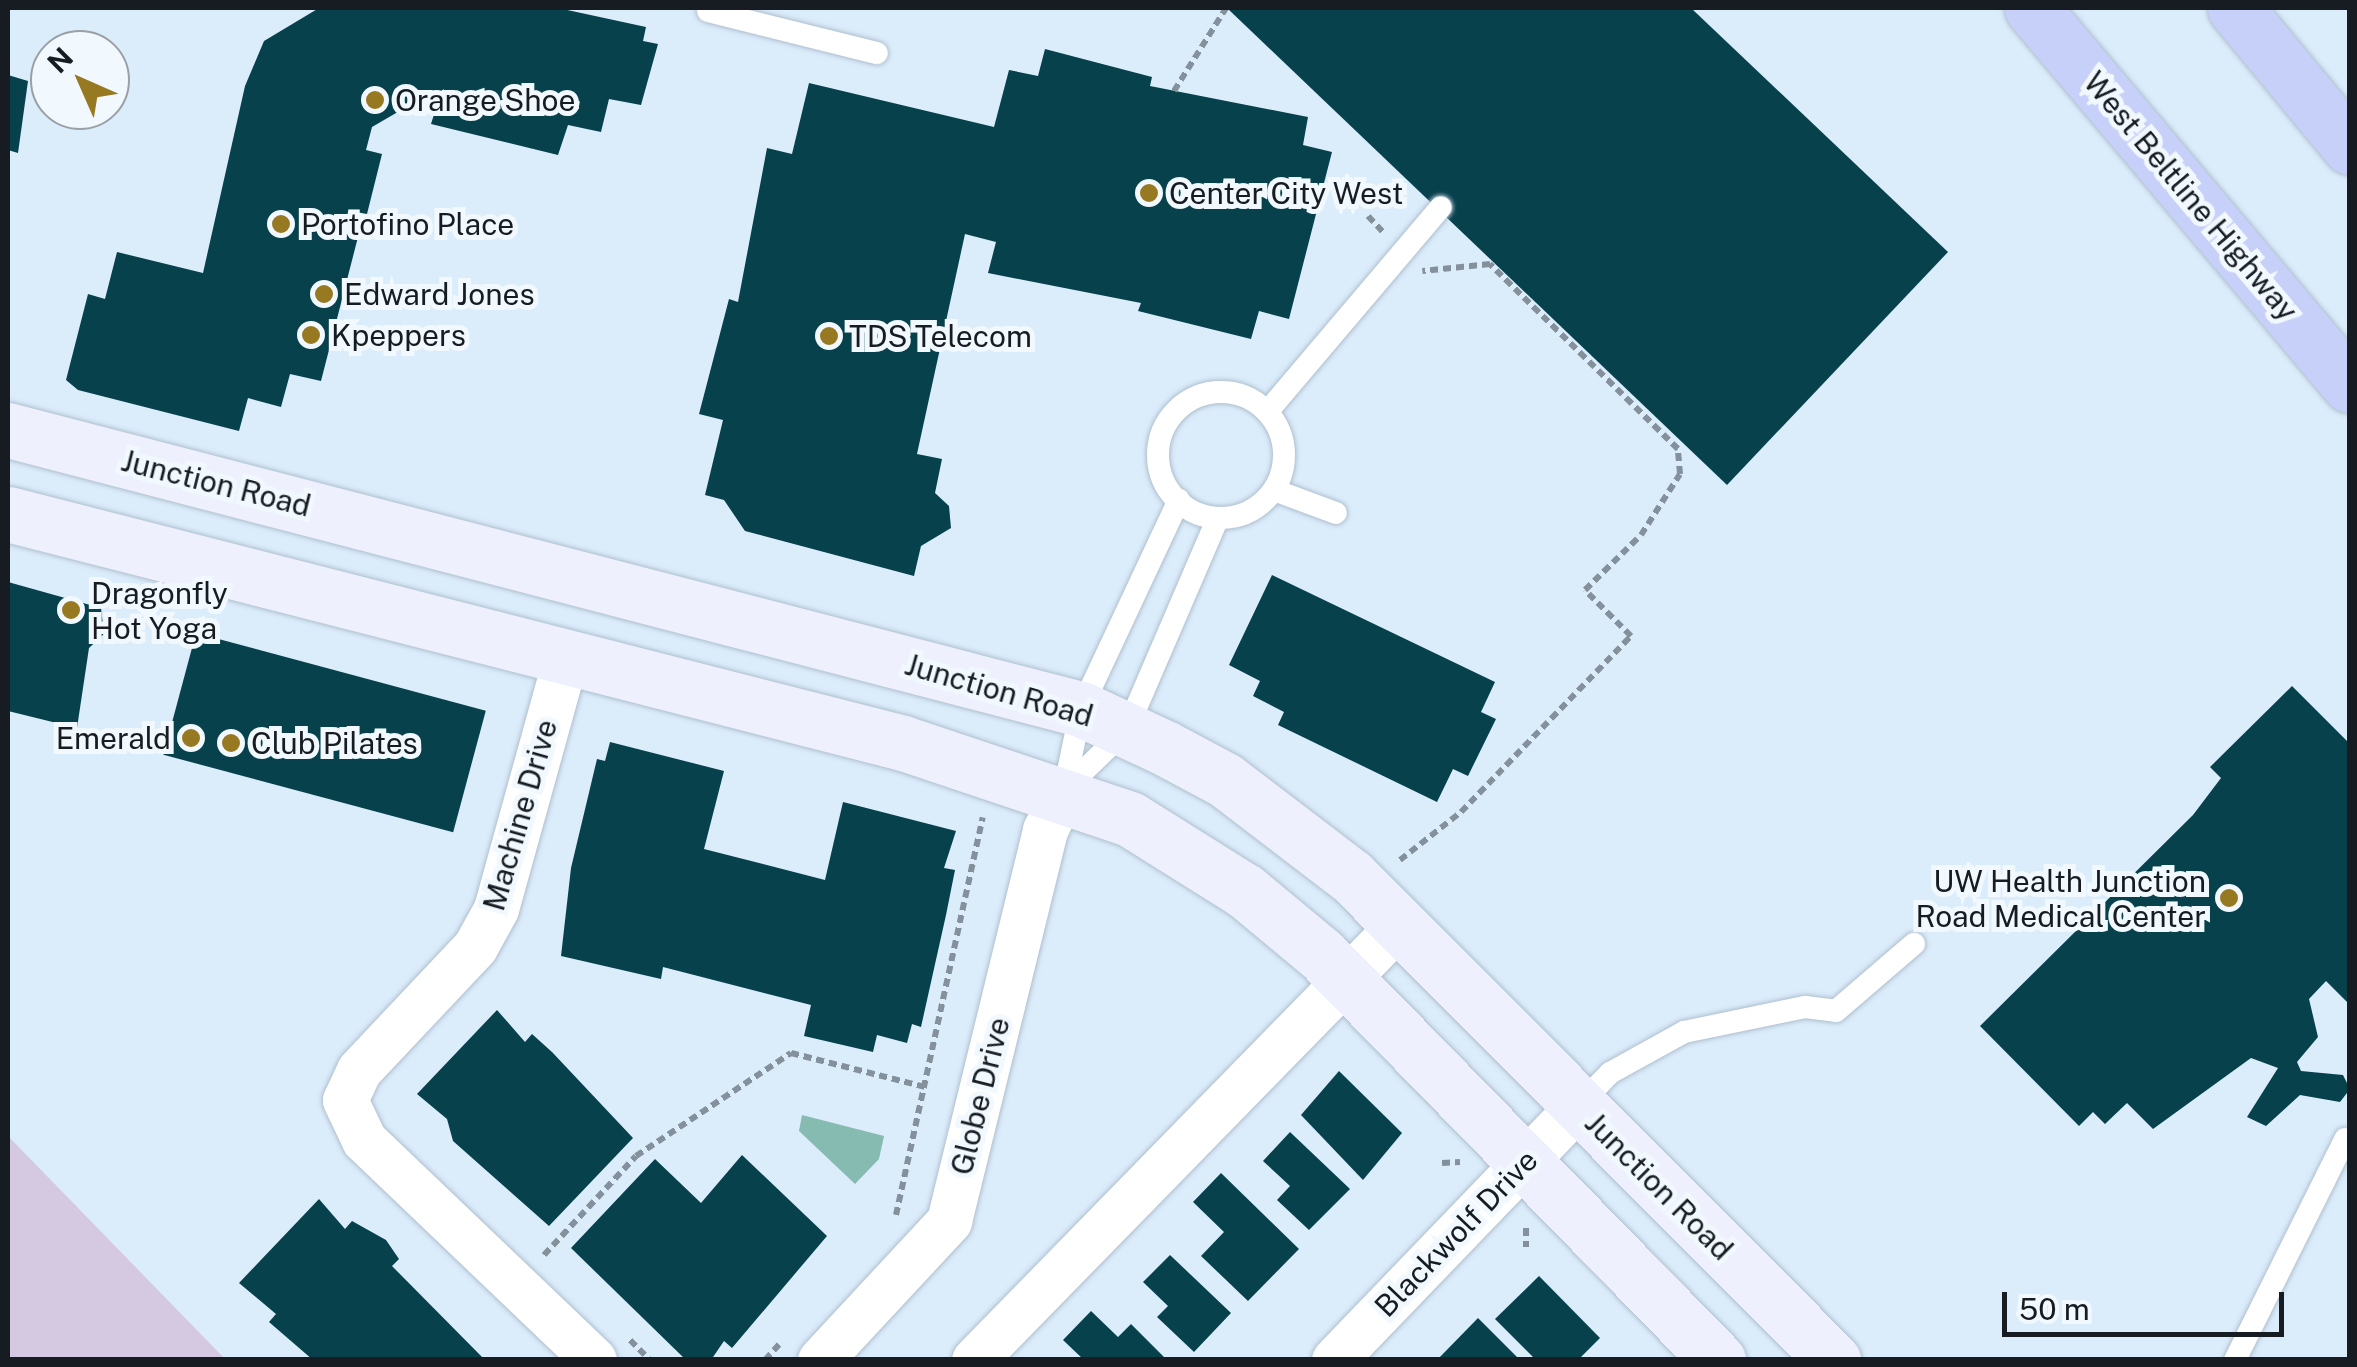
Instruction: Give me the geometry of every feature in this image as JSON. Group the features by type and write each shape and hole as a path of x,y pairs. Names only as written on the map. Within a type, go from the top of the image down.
{"highway":[{"path":"2007,8 2150,150"},
{"name":"West Beltline Highway","path":"2032,8 2350,386"},
{"path":"2242,15 2350,147"}],"street":[{"name":"Junction Road","path":"8,430 1104,719 1296,830 1400,924 1832,1360"},
{"path":"8,514 1064,790 1245,890 1345,980 1718,1360"},
{"name":"Machine Drive","path":"565,660 496,909 476,947 359,1070 344,1100 364,1140 608,1346"},
{"name":"Globe Drive","path":"805,1346 949,1221 1045,830 1064,790"},
{"path":"974,1360 1400,924"},
{"name":"Blackwolf Drive","path":"1334,1360 1579,1105"}],"lane":[{"path":"708,11 877,54"},
{"path":"1268,411 1440,207"},
{"path":"1214,392 1268,411 1285,450 1274,490 1247,513 1217,520 1179,500 1158,463 1174,412 1214,392"},
{"path":"1274,490 1336,513"},
{"path":"1064,790 1104,719 1179,500"},
{"path":"1064,790 1217,520"},
{"path":"1579,1105 1610,1073 1684,1032 1805,1007 1836,1011 1914,944"},
{"path":"2235,1360 2345,1138"}],"path":[{"path":"1174,91 1226,8"},
{"path":"1368,216 1429,276 1490,264 1678,448 1680,474 1641,535 1585,590 1630,636 1462,812 1400,860"},
{"path":"894,1222 984,810"},
{"path":"544,1256 636,1156 792,1052 925,1087"},
{"path":"1442,1163 1461,1162"},
{"path":"1526,1228 1526,1247"},
{"path":"530,1242 552,1262"},
{"path":"608,1346 650,1360"},
{"path":"765,1360 805,1346"}],"shaded area":[{"path":"802,1115 884,1136 879,1159 855,1184 799,1131"},
{"path":"8,1136 225,1359 8,1359"}],"building":[{"name":"Portofino Place","path":"319,8 558,8 646,27 643,41 658,44 641,105 609,99 601,132 568,125 558,155 431,124 436,108 415,102 372,127 366,150 382,154 367,214 351,211 343,233 358,237 321,381 290,374 281,407 248,398 239,431 78,390 66,380 88,294 105,299 117,252 203,273 245,86 264,41"},
{"path":"1227,8 1691,8 1948,252 1727,485"},
{"path":"1045,49 1152,77 1150,86 1308,117 1303,145 1332,152 1289,319 1259,311 1251,339 1138,311 1141,303 988,273 996,242 965,234 917,454 942,459 935,493 949,506 951,528 921,546 914,576 745,531 724,500 705,495 723,420 699,414 729,299 738,302 767,148 792,154 809,83 994,127 1009,70 1038,76"},
{"path":"8,75 28,81 18,153 8,150"},
{"path":"1272,575 1495,682 1481,712 1496,719 1468,776 1453,769 1437,802 1278,725 1284,712 1253,696 1260,681 1229,665"},
{"path":"8,582 101,608 104,634 89,648 77,728 8,711"},
{"path":"196,633 486,711 453,832 163,755"},
{"name":"UW Health Junction Road Medical Center","path":"2292,686 2350,744 2350,1005 2326,981 2309,999 2318,1037 2297,1062 2301,1071 2343,1075 2350,1089 2340,1102 2300,1095 2266,1126 2247,1117 2278,1068 2251,1058 2153,1129 2127,1103 2105,1124 2093,1112 2079,1126 1980,1026 2193,815 2221,778 2210,767"},
{"path":"610,742 724,771 704,849 825,880 843,802 956,831 944,868 955,870 921,1027 912,1024 907,1043 877,1035 873,1052 804,1036 811,1005 663,967 661,979 561,956 571,868 597,759 605,761"},
{"path":"497,1010 525,1042 532,1034 552,1052 633,1138 549,1226 453,1141 447,1119 417,1094"},
{"path":"1339,1071 1402,1133 1363,1180 1301,1115"},
{"path":"1290,1132 1350,1189 1309,1230 1277,1200 1290,1186 1263,1161"},
{"path":"742,1155 827,1236 732,1348 724,1341 711,1360 686,1360 571,1248 655,1159 701,1203"},
{"path":"1221,1173 1299,1249 1248,1301 1201,1256 1224,1232 1193,1202"},
{"path":"319,1199 345,1229 352,1221 386,1240 399,1259 392,1266 485,1360 313,1360 269,1322 276,1314 239,1283"},
{"path":"1170,1255 1231,1313 1194,1352 1157,1317 1168,1306 1143,1282"},
{"path":"1539,1276 1600,1338 1578,1360 1536,1360 1495,1319"},
{"path":"1091,1311 1118,1337 1131,1324 1167,1360 1084,1360 1063,1340"},
{"path":"1478,1318 1520,1360 1437,1360"}],"place":[{"name":"Orange Shoe","path":"375,100"},
{"name":"Center City West","path":"1149,193"},
{"name":"Portofino Place","path":"281,224"},
{"name":"Edward Jones","path":"324,294"},
{"name":"Kpeppers","path":"311,335"},
{"name":"TDS Telecom","path":"829,336"},
{"name":"Dragonfly Hot Yoga","path":"71,610"},
{"name":"Emerald","path":"191,738"},
{"name":"Club Pilates","path":"231,743"},
{"name":"UW Health Junction Road Medical Center","path":"2229,898"}]}
